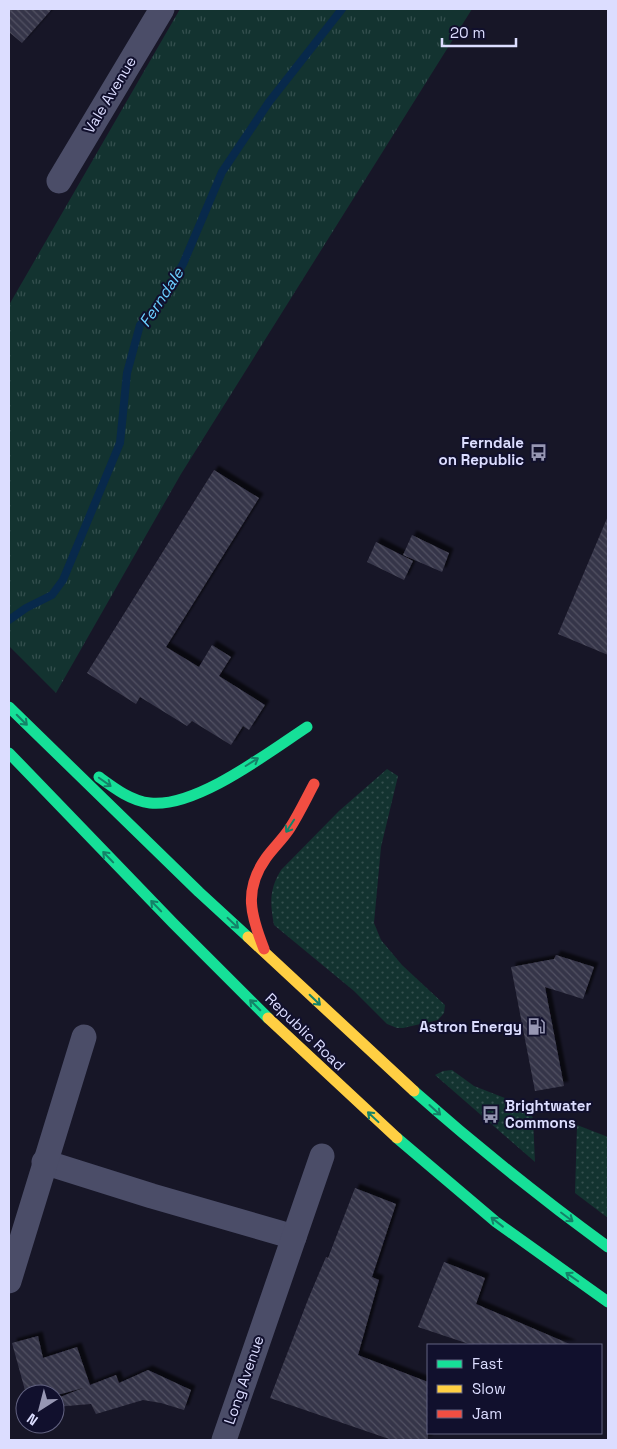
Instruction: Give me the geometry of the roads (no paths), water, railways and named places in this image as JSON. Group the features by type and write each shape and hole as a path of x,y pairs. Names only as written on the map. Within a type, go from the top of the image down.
{"main road":[{"name":"Republic Road","path":"9,706 199,892 329,1014 448,1121 555,1208 608,1248"},
{"path":"36,734 117,790 131,798 152,803 182,799 202,792 307,727"},
{"name":"Republic Road","path":"9,754 169,920 285,1035 378,1122 461,1194 536,1252 608,1302"},
{"path":"267,955 254,924 250,908 250,895 256,875 265,859 290,827 314,784"}],"street":[{"name":"Vale Avenue","path":"59,181 162,9"},
{"path":"9,1281 44,1162 84,1037"},
{"name":"Long Avenue","path":"224,1440 322,1156"},
{"path":"44,1162 152,1196 294,1236"}],"waterway":[{"name":"Ferndale","path":"9,620 26,608 52,595 63,580 120,443 127,373 140,325 158,306 183,264 222,172 269,102 342,9"}],"place":[{"name":"Ferndale on Republic","path":"538,452"},
{"name":"Astron Energy","path":"536,1027"},
{"name":"Brightwater Commons","path":"491,1115"}]}
